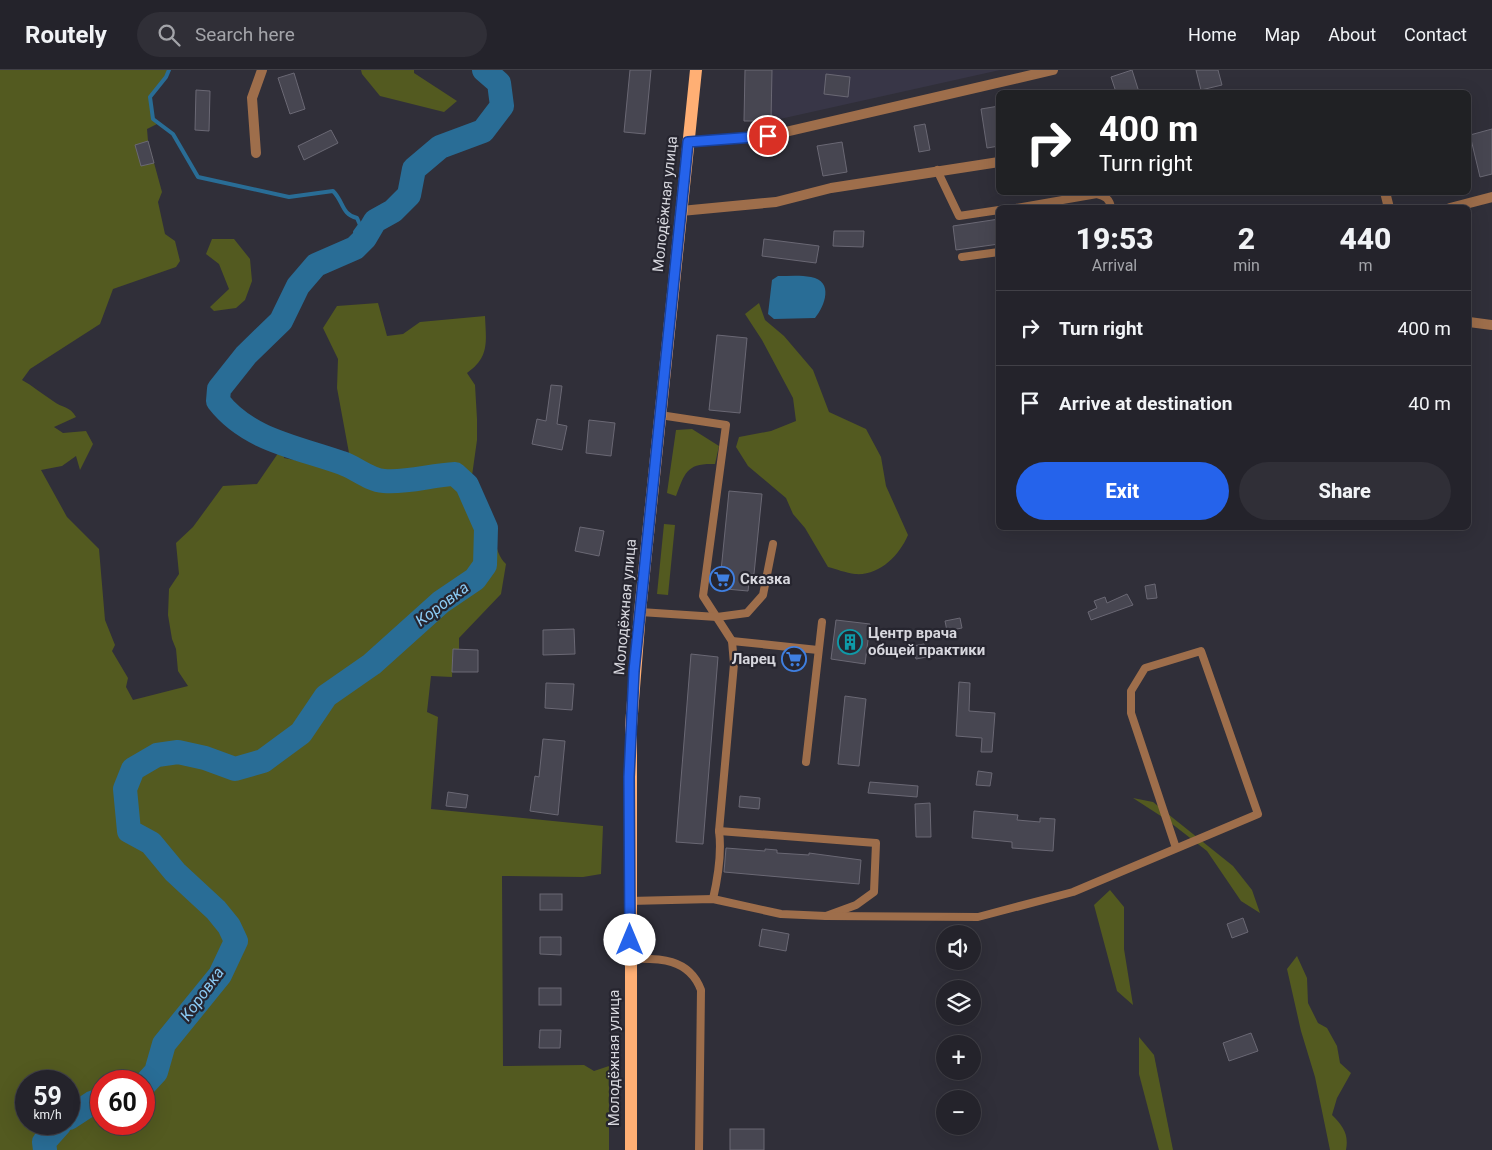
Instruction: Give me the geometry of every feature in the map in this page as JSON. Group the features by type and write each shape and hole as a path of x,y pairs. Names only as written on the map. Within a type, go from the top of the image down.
{"main road":[{"name":"Молодёжная улица","path":"631,1150 629,901 631,726 640,612 696,70"}],"street":[{"path":"256,153 252,98 262,70"},
{"path":"688,142 768,136 1053,70"},
{"path":"681,211 776,202 831,188 937,170 996,162"},
{"path":"1461,205 1492,197"},
{"path":"1471,322 1492,325"}],"lane":[{"path":"937,170 959,216 996,210"},
{"path":"1029,205 1072,195"},
{"path":"1100,195 1104,196 1110,205"},
{"path":"962,257 996,252"},
{"path":"660,415 726,425 703,596 732,641 734,664 719,831 717,882 713,899"},
{"path":"640,612 716,617 747,612 763,595 774,544"},
{"path":"806,762 822,622"},
{"path":"732,641 818,650"},
{"path":"629,901 713,899 780,914 978,917 1073,892 1258,814 1201,651 1145,668 1131,691 1131,713 1176,848"},
{"path":"719,831 876,844 874,892 856,905 826,916"},
{"path":"630,959 660,958 673,961 692,973 698,980 702,990 698,1150"}],"shaded area":[{"path":"745,70 1000,70 771,121 744,121"}],"green space":[{"path":"0,70 169,70 150,97 153,119 157,124 147,129 148,141 162,192 158,202 165,234 175,241 180,261 176,267 113,289 100,324 30,369 22,380 74,413 76,417 54,427 63,433 86,431 93,444 80,470 76,456 62,466 41,470 67,517 99,549 105,620 115,645 112,651 128,678 126,687 133,700 188,686 178,671 176,649 172,639 168,615 169,589 179,574 176,543 193,527 223,486 257,484 283,446 284,458 346,470 349,453 337,388 338,359 323,328 337,306 378,303 387,336 403,334 420,322 485,316 486,341 483,355 480,361 467,373 475,385 477,419 477,440 470,490 481,497 486,503 498,551 506,564 501,594 459,638 459,649 453,650 452,677 431,676 427,712 438,717 431,809 603,826 601,874 583,877 502,876 503,1066 584,1065 594,1071 609,1066 609,1150 0,1150"},
{"path":"361,70 414,70 414,73 457,101 444,112 380,96 362,74"},
{"path":"212,239 234,239 250,259 252,281 245,300 236,308 214,311 210,307 229,289 219,264 206,254"},
{"path":"759,303 765,320 784,336 813,370 829,412 866,429 881,457 886,486 908,535 894,557 872,572 855,574 828,567 805,528 793,514 786,498 748,466 736,447 739,437 771,431 796,421 793,398 762,340 745,314"},
{"path":"692,429 719,446 715,464 698,465 688,471 676,496 667,493 676,430"},
{"path":"664,524 675,525 668,595 657,594"},
{"path":"1133,798 1153,802 1233,866 1252,890 1260,913 1241,901 1207,851 1167,820"},
{"path":"1110,890 1124,907 1124,949 1133,1005 1117,991 1094,905"},
{"path":"1297,956 1307,978 1308,1003 1318,1023 1327,1028 1337,1046 1340,1063 1351,1073 1337,1098 1332,1115 1346,1135 1346,1150 1330,1150 1315,1077 1301,1031 1287,969"},
{"path":"1139,1037 1154,1055 1173,1150 1159,1150 1139,1074"}],"water":[{"path":"778,276 811,277 823,283 825,289 824,301 815,318 774,319 768,314 772,280"}],"building":[{"path":"630,70 651,70 645,134 624,132"},
{"path":"745,70 772,70 771,121 744,121"},
{"path":"1132,70 1138,90 1115,90 1111,77"},
{"path":"1196,70 1218,70 1222,85 1201,90"},
{"path":"294,73 305,109 290,114 278,78"},
{"path":"826,74 850,77 848,97 824,94"},
{"path":"196,90 210,91 209,131 195,130"},
{"path":"996,106 996,146 987,148 981,109"},
{"path":"925,124 930,150 919,152 914,126"},
{"path":"1492,129 1492,174 1480,177 1471,135"},
{"path":"331,130 338,143 304,160 298,146"},
{"path":"148,141 154,163 141,166 135,145"},
{"path":"842,142 847,172 823,176 817,146"},
{"path":"996,219 996,244 956,250 953,226"},
{"path":"834,231 864,231 863,247 833,246"},
{"path":"764,239 819,246 816,263 762,256"},
{"path":"717,335 747,338 740,413 709,410"},
{"path":"551,385 562,386 557,424 567,426 562,450 532,444 537,419 546,421"},
{"path":"589,420 615,423 611,456 586,453"},
{"path":"729,491 762,494 754,574 750,574 748,591 715,588 717,571 721,571"},
{"path":"580,527 604,531 599,556 575,551"},
{"path":"1155,584 1157,598 1147,599 1145,586"},
{"path":"1127,594 1133,605 1091,620 1088,612 1097,608 1094,601 1105,597 1107,603"},
{"path":"960,618 962,628 947,631 945,621"},
{"name":"Центр врача общей практики","path":"836,620 870,624 865,664 831,659"},
{"path":"574,629 575,654 543,655 543,630"},
{"path":"924,644 927,657 916,659 913,646"},
{"path":"453,649 478,650 478,672 452,672"},
{"name":"Ларец","path":"787,652 802,654 800,666 786,665"},
{"path":"691,654 718,657 703,844 676,842"},
{"path":"959,682 970,683 969,711 995,713 992,752 981,752 982,738 956,736"},
{"path":"546,683 574,684 572,710 545,708"},
{"path":"845,696 866,699 859,766 838,764"},
{"path":"543,739 565,741 558,815 530,811 535,776 539,777"},
{"path":"978,771 992,773 990,786 976,785"},
{"path":"870,782 918,786 917,797 868,793"},
{"path":"448,792 468,795 466,808 446,806"},
{"path":"740,796 760,798 759,809 739,807"},
{"path":"930,803 931,837 916,837 915,804"},
{"path":"974,811 1018,815 1017,820 1040,822 1040,818 1055,819 1053,851 1012,848 1012,842 972,838"},
{"path":"726,848 777,850 777,853 809,855 809,853 861,860 859,884 724,872"},
{"path":"540,894 562,894 562,910 540,910"},
{"path":"1243,918 1248,932 1232,938 1227,924"},
{"path":"762,929 789,934 786,951 759,946"},
{"path":"540,937 561,937 561,955 540,954"},
{"path":"539,988 561,988 561,1005 539,1005"},
{"path":"540,1030 561,1030 560,1048 539,1048"},
{"path":"1251,1033 1258,1051 1229,1061 1223,1043"},
{"path":"730,1129 764,1129 764,1150 730,1150"}],"waterway":[{"path":"169,70 166,77 150,97 153,119 173,134 198,177 289,197 333,191 345,211 357,218 360,225 355,232 356,239 365,238"},
{"name":"Коровка","path":"155,1073 164,1044 220,975 236,941 229,926 216,910 175,872 151,843 129,831 125,789 133,769 157,755 178,752 205,758 235,769 263,761 301,733 326,696 372,664 441,602 475,579 485,565 486,528 467,485 455,474 402,481 378,480 347,465 291,447 259,434 230,414 218,401 219,389 246,355 281,321 298,286 316,265 355,248 365,238 375,221 393,211 409,195 414,169 440,147 483,131 502,106 499,83 484,70"},
{"name":"Коровка","path":"80,1111 90,1104"},
{"name":"Коровка","path":"45,1150 44,1142 50,1135"}],"place":[{"name":"Сказка","path":"722,579"},
{"name":"Центр врача общей практики","path":"850,642"},
{"name":"Ларец","path":"794,659"}],"route":[{"path":"630,940 629,777 634,671 688,142 768,136"}]}
